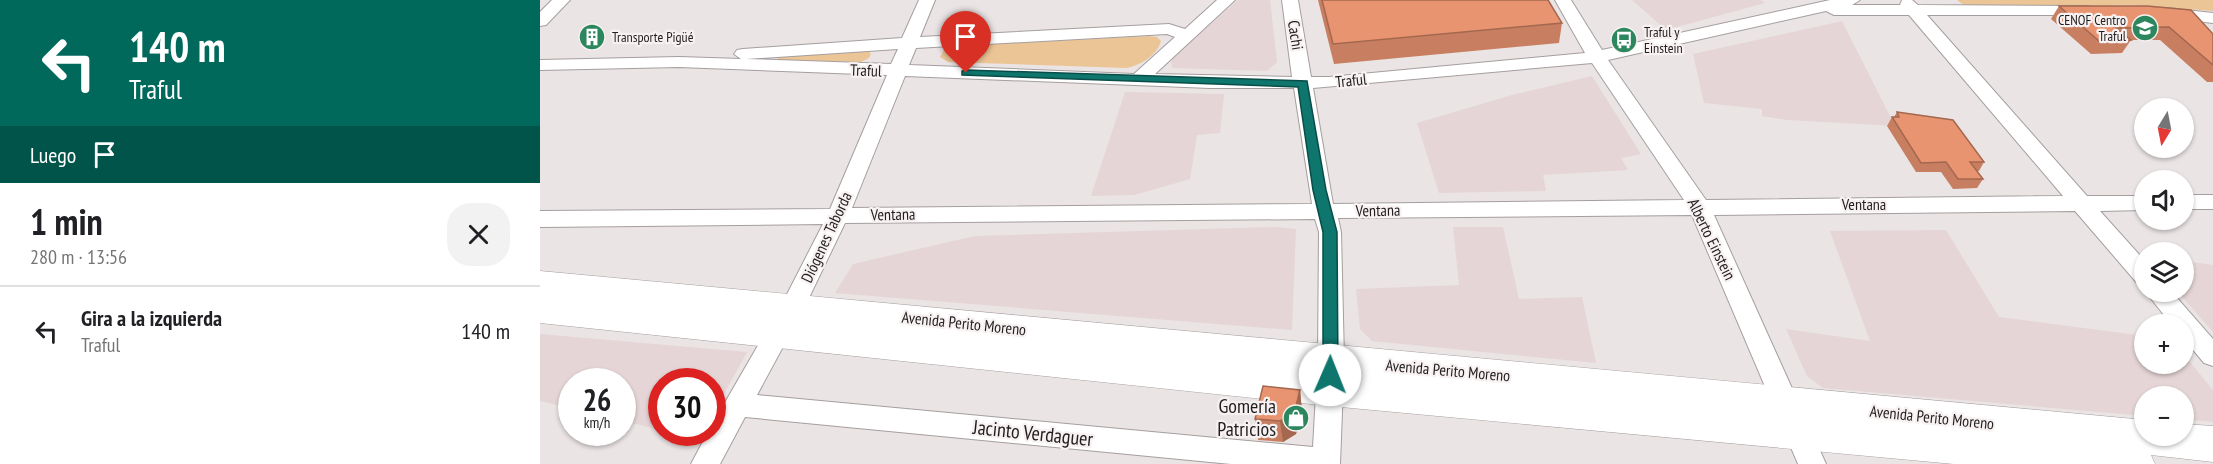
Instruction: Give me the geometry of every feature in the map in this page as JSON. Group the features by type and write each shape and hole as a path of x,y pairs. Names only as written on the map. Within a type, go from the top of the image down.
{"main road":[{"name":"Avenida Perito Moreno","path":"540,284 786,319 1330,375 1799,432 2134,464"},
{"name":"Avenida Perito Moreno","path":"540,309 786,319"},
{"name":"Avenida Perito Moreno","path":"1799,432 2213,444"}],"street":[{"path":"540,21 562,0"},
{"name":"Diógenes Taborda","path":"705,464 786,319 838,215 927,0"},
{"path":"1139,79 1227,0"},
{"name":"Cachi","path":"1290,0 1319,190 1330,232 1330,375 1327,463"},
{"name":"Alberto Einstein","path":"1563,0 1597,57 1699,206 1799,432"},
{"name":"Traful","path":"540,65 679,62 1303,83 1597,57 1852,0"},
{"path":"1951,0 1966,9 1980,12"},
{"path":"1909,6 2134,264"},
{"name":"Traful","path":"1802,10 1909,6 1980,12 2106,11"},
{"path":"2150,12 2213,18"},
{"name":"Traful","path":"679,62 781,50 1170,29 1186,35"},
{"name":"Ventana","path":"540,219 2134,202"},
{"path":"2194,202 2213,202"},
{"path":"2166,302 2213,356"},
{"name":"Jacinto Verdaguer","path":"739,405 1327,463"}],"shaded area":[{"path":"1238,0 1270,0 1277,62 1267,71 1172,68 1171,59"},
{"path":"1632,0 1761,0 1765,3 1666,30"},
{"path":"1957,0 2213,0 2213,11 2131,5 1978,8 1965,6"},
{"path":"1842,21 1895,126 1787,120 1762,116 1762,109 1704,103 1693,54"},
{"path":"1157,37 1161,41 1156,51 1142,63 1126,68 948,62 940,57 944,50 957,46"},
{"path":"868,51 871,54 869,58 861,62 779,60 777,58 783,55"},
{"path":"1592,76 1641,154 1621,158 1628,170 1543,175 1546,191 1439,193 1417,123 1512,95"},
{"path":"1125,92 1224,94 1220,133 1197,135 1190,179 1134,195 1091,196"},
{"path":"1276,227 1296,229 1292,330 835,293 853,264 975,236"},
{"path":"1453,227 1503,227 1519,299 1582,297 1596,363 1372,341 1360,329 1356,289 1459,285"},
{"path":"1946,230 1999,317 2134,335 2134,374 2194,374 2194,367 2213,390 2213,422 2194,420 2194,386 2134,386 2134,415 1823,388 1807,376 1786,329 1870,341 1830,231"},
{"path":"2194,262 2213,265 2213,332 2187,302 2194,302"},
{"path":"540,334 747,352 726,390 726,368 648,368 648,427 636,424 636,368 558,368 558,405 540,401"}],"building":[{"path":"1322,0 1548,0 1562,23 1333,44"},
{"path":"2059,6 2147,6 2191,10 2213,34 2213,65 2169,27 2116,28 2131,40 2099,41"},
{"path":"1897,112 1953,120 1984,162 1970,162 1983,179 1958,179 1946,162 1921,163 1892,117 1899,117"},
{"path":"1263,386 1300,390 1294,414 1280,421 1255,419"}],"place":[{"name":"CENOF Centro Traful","path":"2145,28"},
{"name":"Transporte Pigüé","path":"592,37"},
{"name":"Traful y Einstein","path":"1624,40"},
{"name":"Gomería Patricios","path":"1296,418"}],"route":[{"path":"966,73 1303,83 1319,190 1330,232 1330,375"}]}
